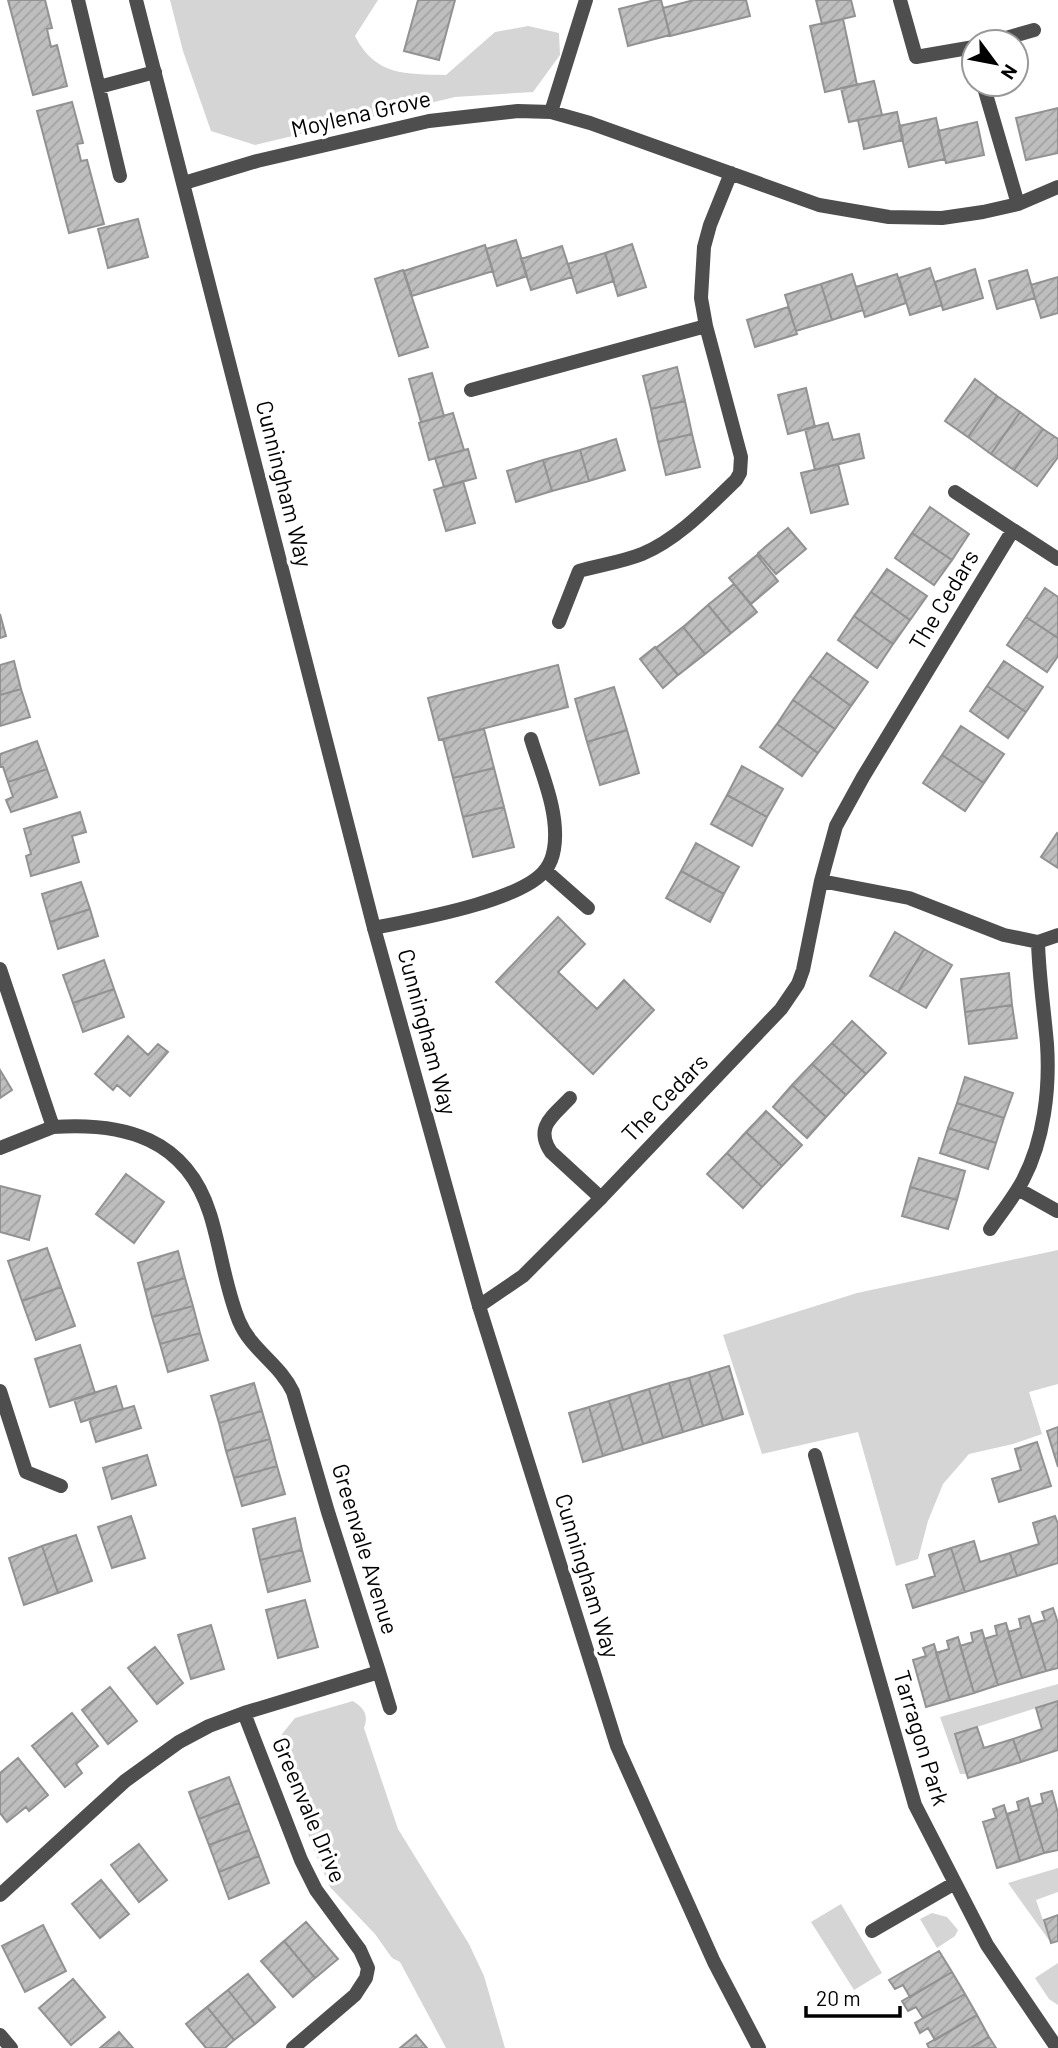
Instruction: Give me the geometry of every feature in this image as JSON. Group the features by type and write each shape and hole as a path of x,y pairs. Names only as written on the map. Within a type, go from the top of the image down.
{"street":[{"path":"78,0 120,176"},
{"name":"Cunningham Way","path":"136,0 374,928 479,1306 617,1746 714,1962 759,2048"},
{"path":"551,112 586,0"},
{"path":"900,0 916,57 960,51"},
{"path":"1030,31 1034,30"},
{"path":"99,87 155,72"},
{"path":"987,98 1018,204"},
{"name":"Moylena Grove","path":"184,183 257,161 429,121 505,112 551,112 590,123 819,205 889,217 942,218 1018,204 1058,187"},
{"path":"559,622 579,571 658,546 695,517 736,480 740,473 741,457 701,298 704,247 731,173"},
{"path":"471,390 706,326"},
{"path":"955,492 1058,559"},
{"name":"The Cedars","path":"479,1306 523,1276 771,1021 791,996 803,970 831,839 849,801 1013,530"},
{"path":"374,928 457,911 488,901 515,890 546,871 554,849 554,820 531,739"},
{"path":"546,871 588,908"},
{"path":"821,881 909,898 1004,936 1038,942 1058,935"},
{"path":"990,1229 1018,1189 1032,1161 1046,1102 1047,1044 1038,970 1038,942"},
{"path":"0,969 53,1127"},
{"path":"570,1098 546,1124 543,1134 545,1142 551,1152 601,1198"},
{"name":"Greenvale Avenue","path":"0,1148 53,1127 84,1125 127,1130 159,1144 188,1172 209,1213 223,1270 247,1338 287,1378 293,1392 390,1708"},
{"path":"1018,1189 1058,1211"},
{"path":"0,1391 26,1472 61,1486"},
{"name":"Tarragon Park","path":"815,1455 915,1805 987,1945 1057,2048"},
{"path":"0,1895 125,1781 209,1726 379,1672"},
{"name":"Greenvale Drive","path":"244,1713 301,1860 316,1890 360,1950 368,1968 366,1978 355,1994 293,2048"},
{"path":"872,1931 955,1884"},
{"path":"0,2035 11,2048"}],"shaded area":[{"path":"170,0 378,0 355,36 372,59 382,66 405,73 446,75 495,32 528,26 559,33 560,55 533,92 455,97 255,145 211,131 183,51"},
{"path":"1058,1250 1058,1384 1029,1392 1042,1434 969,1454 943,1484 928,1521 918,1559 896,1566 858,1432 762,1454 723,1335 857,1293"},
{"path":"1058,1684 1058,1701 955,1734 967,1774 960,1774 940,1717"},
{"path":"353,1701 364,1712 364,1728 398,1829 469,1944 484,1976 505,2048 446,2048 400,1962 392,1958 375,1934 330,1887 280,1757 282,1734 295,1718"},
{"path":"1058,1868 1058,1892 1036,1900 1051,1943 1008,1883"},
{"path":"841,1904 882,1973 854,1990 811,1922"},
{"path":"932,1913 947,1917 958,1930 955,1936 937,1948 920,1919"},
{"path":"1058,1963 1058,2005 1049,1999 1035,1978"}],"building":[{"path":"8,0 45,0 52,28 47,29 51,47 57,45 67,86 33,95"},
{"path":"418,0 455,0 439,60 404,51"},
{"path":"661,0 670,35 628,46 619,9"},
{"path":"694,0 746,0 750,16 670,36 663,8"},
{"path":"816,0 851,0 855,16 822,24"},
{"path":"843,19 857,85 825,92 810,26"},
{"path":"874,81 882,115 849,122 841,88"},
{"path":"72,102 83,143 77,144 81,161 87,160 104,224 69,233 37,111"},
{"path":"1058,108 1058,153 1026,160 1016,118"},
{"path":"897,112 903,140 864,149 858,120"},
{"path":"936,118 945,159 909,167 899,126"},
{"path":"977,122 984,155 946,163 938,131"},
{"path":"138,219 148,257 108,268 98,229"},
{"path":"516,240 527,276 497,286 486,249"},
{"path":"632,244 646,287 618,296 605,253"},
{"path":"485,245 493,271 412,296 404,271"},
{"path":"562,246 572,277 531,290 521,259"},
{"path":"605,253 614,281 577,293 568,264"},
{"path":"930,268 942,305 910,315 899,278"},
{"path":"975,269 983,298 943,310 935,282"},
{"path":"403,270 428,347 399,356 375,279"},
{"path":"1027,270 1035,298 997,309 989,281"},
{"path":"852,274 863,310 832,320 821,284"},
{"path":"897,274 906,303 865,317 856,287"},
{"path":"1058,277 1058,313 1041,318 1031,285"},
{"path":"821,284 832,320 796,331 785,295"},
{"path":"788,307 797,334 755,347 747,320"},
{"path":"677,367 685,401 651,409 643,376"},
{"path":"432,373 444,416 421,422 409,379"},
{"path":"975,379 997,396 968,437 945,421"},
{"path":"806,388 815,427 788,434 778,395"},
{"path":"997,396 1020,412 991,454 968,437"},
{"path":"685,401 692,434 658,442 651,409"},
{"path":"1020,412 1043,429 1014,470 991,454"},
{"path":"453,413 464,450 429,460 419,423"},
{"path":"828,423 833,440 859,434 864,458 815,470 805,429"},
{"path":"1043,429 1058,439 1058,457 1037,486 1014,470"},
{"path":"692,434 700,467 666,475 658,442"},
{"path":"616,439 625,470 589,481 580,450"},
{"path":"468,449 476,478 444,487 435,458"},
{"path":"580,450 589,481 552,491 543,460"},
{"path":"543,460 552,491 516,502 507,471"},
{"path":"838,464 848,504 811,513 801,473"},
{"path":"463,481 475,523 446,531 434,490"},
{"path":"930,507 969,534 952,560 912,533"},
{"path":"788,528 806,549 776,574 758,553"},
{"path":"912,533 952,560 934,585 895,558"},
{"path":"757,555 778,581 751,604 729,578"},
{"path":"887,569 927,596 910,620 871,592"},
{"path":"734,584 757,612 731,633 708,605"},
{"path":"1045,588 1058,597 1058,638 1026,617"},
{"path":"871,592 910,620 893,644 854,616"},
{"path":"708,605 731,633 705,654 683,627"},
{"path":"0,614 6,636 0,638"},
{"path":"854,616 893,644 877,668 838,640"},
{"path":"1026,617 1058,638 1058,656 1047,672 1007,645"},
{"path":"683,627 705,654 678,675 656,648"},
{"path":"655,647 678,675 663,688 640,659"},
{"path":"827,653 868,682 851,706 810,676"},
{"path":"14,661 21,689 0,695 0,665"},
{"path":"1004,661 1043,687 1026,712 987,686"},
{"path":"558,665 568,707 439,740 428,698"},
{"path":"810,676 851,706 835,729 793,700"},
{"path":"987,686 1026,712 1008,738 970,711"},
{"path":"614,687 627,730 587,742 575,699"},
{"path":"21,689 30,717 0,726 0,695"},
{"path":"793,700 835,729 818,753 777,724"},
{"path":"777,724 818,753 802,776 760,747"},
{"path":"961,726 1004,754 984,783 942,755"},
{"path":"484,729 494,768 453,778 443,739"},
{"path":"627,730 639,773 600,785 587,742"},
{"path":"37,741 47,769 8,782 3,767 0,767 0,754"},
{"path":"942,755 984,783 965,811 923,783"},
{"path":"742,766 783,789 767,817 727,795"},
{"path":"494,768 504,807 463,817 453,778"},
{"path":"47,769 57,797 11,812 6,800 13,797 8,782"},
{"path":"727,795 767,817 752,846 711,824"},
{"path":"504,807 514,847 473,857 463,817"},
{"path":"80,812 86,832 72,836 79,862 31,876 26,856 31,854 24,829"},
{"path":"1058,834 1058,868 1041,857"},
{"path":"696,843 739,867 724,894 681,871"},
{"path":"681,871 724,894 710,922 666,898"},
{"path":"81,882 90,909 50,922 42,894"},
{"path":"90,909 98,936 58,949 50,922"},
{"path":"558,917 585,944 558,972 597,1009 624,980 654,1010 593,1074 496,982"},
{"path":"895,932 924,949 898,992 870,976"},
{"path":"924,949 952,965 926,1008 898,992"},
{"path":"104,960 114,989 73,1003 63,975"},
{"path":"1009,973 1012,1005 965,1012 961,979"},
{"path":"114,989 124,1017 83,1032 73,1003"},
{"path":"1012,1005 1017,1038 969,1044 965,1012"},
{"path":"852,1021 886,1053 866,1074 832,1043"},
{"path":"128,1036 148,1055 158,1044 168,1052 130,1096 117,1085 113,1090 95,1074"},
{"path":"832,1043 866,1074 846,1095 812,1064"},
{"path":"812,1064 846,1095 826,1117 792,1085"},
{"path":"0,1070 12,1090 0,1098"},
{"path":"965,1077 1013,1093 1004,1118 957,1103"},
{"path":"792,1085 826,1117 807,1138 773,1107"},
{"path":"957,1103 1004,1118 996,1143 948,1128"},
{"path":"766,1111 802,1145 782,1166 746,1132"},
{"path":"948,1128 996,1143 988,1169 940,1153"},
{"path":"746,1132 782,1166 762,1187 727,1153"},
{"path":"727,1153 762,1187 743,1208 707,1174"},
{"path":"919,1158 965,1171 957,1200 910,1187"},
{"path":"126,1174 164,1202 134,1243 96,1214"},
{"path":"0,1186 40,1196 29,1240 0,1232"},
{"path":"910,1187 957,1200 948,1229 902,1216"},
{"path":"47,1248 61,1287 22,1301 8,1261"},
{"path":"178,1251 185,1278 145,1290 138,1263"},
{"path":"185,1278 193,1306 152,1317 145,1290"},
{"path":"61,1287 75,1326 36,1340 22,1301"},
{"path":"193,1306 200,1333 160,1344 152,1317"},
{"path":"200,1333 208,1360 168,1372 160,1344"},
{"path":"80,1345 95,1393 50,1407 35,1359"},
{"path":"729,1366 743,1414 723,1420 709,1372"},
{"path":"709,1372 723,1420 703,1426 689,1378"},
{"path":"689,1378 703,1426 683,1432 669,1383"},
{"path":"254,1383 262,1411 219,1423 211,1396"},
{"path":"669,1383 683,1432 663,1438 649,1389"},
{"path":"116,1386 123,1409 81,1422 74,1399"},
{"path":"649,1389 663,1438 643,1444 629,1395"},
{"path":"629,1395 643,1444 623,1450 609,1401"},
{"path":"609,1401 623,1450 603,1456 589,1407"},
{"path":"134,1406 141,1428 96,1442 89,1419"},
{"path":"589,1407 603,1456 583,1462 569,1413"},
{"path":"262,1411 270,1439 226,1451 219,1423"},
{"path":"1058,1427 1058,1467 1047,1431"},
{"path":"270,1439 277,1466 234,1478 226,1451"},
{"path":"1037,1442 1051,1486 999,1502 992,1479 1021,1470 1015,1449"},
{"path":"147,1455 156,1485 112,1499 103,1468"},
{"path":"277,1466 285,1494 242,1506 234,1478"},
{"path":"131,1516 145,1558 112,1568 98,1527"},
{"path":"1055,1516 1058,1524 1058,1563 1017,1576 1010,1553 1039,1544 1033,1523"},
{"path":"295,1518 302,1550 260,1560 253,1529"},
{"path":"76,1535 92,1581 58,1593 42,1546"},
{"path":"974,1541 980,1562 1010,1553 1017,1576 965,1592 951,1548"},
{"path":"42,1546 58,1593 24,1605 9,1558"},
{"path":"951,1548 965,1592 913,1608 906,1585 935,1576 929,1555"},
{"path":"302,1550 310,1581 268,1592 260,1560"},
{"path":"305,1600 318,1647 278,1658 266,1610"},
{"path":"1053,1608 1058,1623 1058,1668 1046,1671 1032,1624 1045,1620 1042,1612"},
{"path":"1029,1616 1046,1671 1022,1678 1008,1632 1021,1628 1019,1619"},
{"path":"1006,1623 1022,1678 998,1685 984,1639 997,1635 995,1626"},
{"path":"211,1625 224,1669 191,1679 178,1635"},
{"path":"982,1630 998,1685 974,1693 960,1646 973,1642 971,1633"},
{"path":"958,1637 974,1693 950,1700 936,1653 949,1649 947,1641"},
{"path":"934,1644 950,1700 926,1707 913,1660 926,1656 923,1648"},
{"path":"155,1647 183,1683 157,1704 128,1668"},
{"path":"110,1687 137,1721 108,1744 82,1710"},
{"path":"1058,1701 1058,1750 1021,1762 1013,1739 1042,1729 1036,1708"},
{"path":"72,1713 98,1746 76,1764 82,1773 65,1787 32,1746"},
{"path":"977,1727 984,1748 1013,1739 1021,1762 968,1778 955,1734"},
{"path":"18,1758 48,1795 29,1811 26,1807 7,1822 0,1813 0,1773"},
{"path":"229,1777 239,1803 199,1819 189,1792"},
{"path":"1052,1791 1058,1813 1058,1850 1044,1853 1030,1807 1043,1803 1041,1794"},
{"path":"1028,1798 1044,1853 1020,1861 1007,1814 1019,1810 1017,1802"},
{"path":"239,1803 249,1830 209,1845 199,1819"},
{"path":"1004,1805 1020,1861 997,1868 983,1822 996,1818 993,1809"},
{"path":"249,1830 259,1856 219,1872 209,1845"},
{"path":"139,1844 167,1880 139,1902 111,1865"},
{"path":"259,1856 269,1883 229,1899 219,1872"},
{"path":"101,1880 129,1914 100,1938 72,1904"},
{"path":"1058,1915 1058,1941 1051,1943 1044,1920"},
{"path":"306,1922 338,1959 315,1978 284,1941"},
{"path":"43,1925 66,1971 25,1992 2,1946"},
{"path":"284,1941 315,1978 293,1997 261,1961"},
{"path":"939,1951 952,1972 910,1997 903,1985 895,1989 889,1980"},
{"path":"952,1972 965,1994 923,2018 916,2007 908,2011 902,2001"},
{"path":"248,1974 275,2007 255,2024 228,1990"},
{"path":"73,1979 105,2017 71,2045 39,2008"},
{"path":"228,1990 255,2024 234,2040 207,2007"},
{"path":"965,1994 977,2015 935,2040 928,2028 920,2033 915,2023"},
{"path":"207,2007 234,2040 225,2048 206,2048 186,2024"},
{"path":"977,2015 989,2037 970,2048 929,2048 927,2044"},
{"path":"119,2032 133,2048 100,2048"},
{"path":"416,2035 427,2048 400,2048"},
{"path":"989,2037 996,2048 970,2048"}]}
